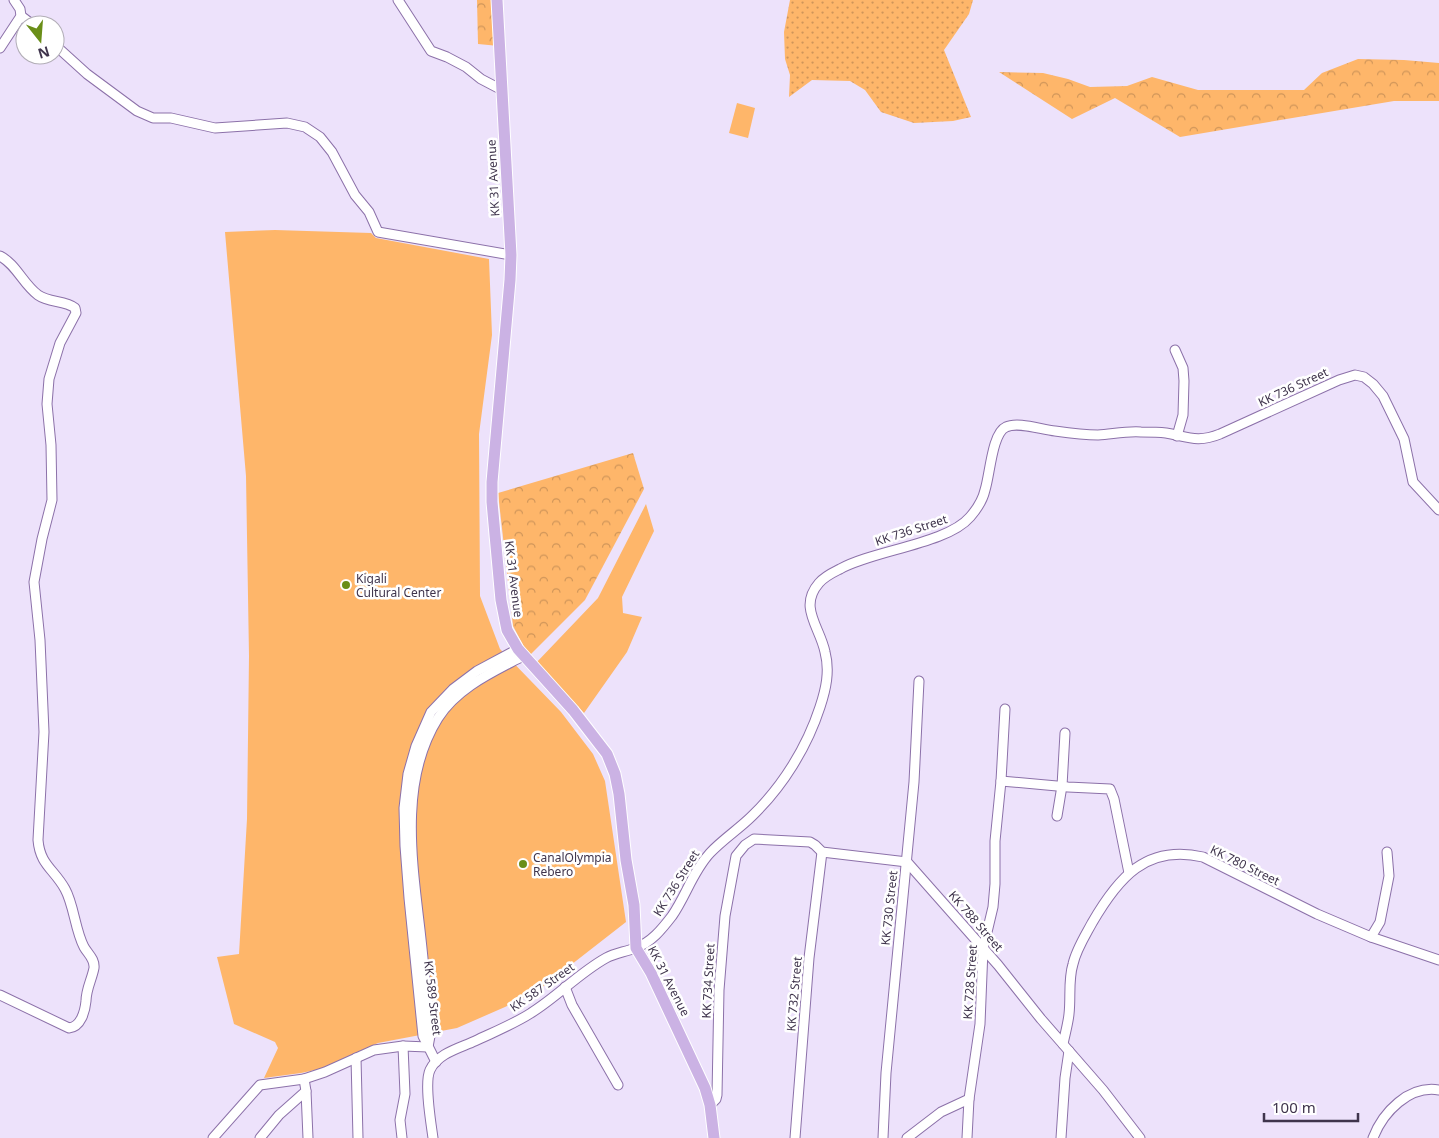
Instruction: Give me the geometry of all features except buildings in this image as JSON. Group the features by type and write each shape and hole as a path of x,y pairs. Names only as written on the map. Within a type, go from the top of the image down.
{"main road":[{"name":"KK 31 Avenue","path":"497,0 511,255 510,289 492,482 492,502 501,600 507,630 521,652 593,735 607,754 615,774 634,905 636,948 651,974 705,1088 710,1105 714,1138"}],"street":[{"path":"14,0 20,9 21,15"},
{"path":"398,0 431,51 466,67 481,79 502,90"},
{"path":"0,48 15,25"},
{"path":"65,54 87,74 137,111 153,118 171,118 215,128 287,123 305,126 320,137 332,152 355,195 369,212 378,232 511,255"},
{"path":"0,256 8,260 26,284 39,296 71,305 75,308 76,313 60,343 50,379 47,404 51,445 52,500 34,582 40,640 44,732 38,840 39,851 43,860 66,891 84,947 93,960 94,967 86,990 85,1007 78,1024 74,1028 69,1028 0,995"},
{"path":"1175,350 1183,368 1184,381 1183,415 1177,436"},
{"name":"KK 736 Street","path":"636,948 655,936 674,914 680,900 708,854 766,802 783,781 814,724 826,689 827,665 822,640 812,622 810,601 814,590 827,575 846,565 941,536 966,522 975,512 985,492 997,436 1003,428 1015,425 1088,434 1127,431 1164,433 1200,440 1210,438 1339,380 1355,375 1364,377 1382,396 1397,422 1404,439 1413,482 1439,510"},
{"name":"KK 589 Street","path":"428,1047 430,1036 412,866 411,808 416,774 432,729 438,718 450,704 471,685 521,652"},
{"name":"KK 730 Street","path":"883,1138 886,1073 914,782 919,681"},
{"name":"KK 728 Street","path":"967,1138 969,1099 980,1024 983,949 993,907 996,832 1005,709"},
{"path":"1057,816 1062,786 1065,733"},
{"path":"1001,781 1110,789 1114,799 1129,873"},
{"path":"734,832 750,840 764,838 804,841 816,844 822,852 907,862"},
{"name":"KK 734 Street","path":"710,1105 718,1094 719,990 725,916 736,856 750,840"},
{"name":"KK 732 Street","path":"795,1138 809,958 822,852"},
{"path":"1371,937 1380,922 1389,876 1387,852"},
{"name":"KK 780 Street","path":"1061,1138 1072,964 1102,906 1119,883 1129,873 1143,864 1162,857 1191,855 1203,858 1318,914 1371,937 1439,960"},
{"name":"KK 788 Street","path":"907,862 1103,1090 1132,1133 1140,1138"},
{"name":"KK 587 Street","path":"436,1062 450,1051 497,1031 531,1013 607,957 623,950 636,948"},
{"path":"565,987 572,1005 618,1086"},
{"path":"402,1138 400,1120 405,1094 403,1046"},
{"path":"213,1138 260,1085 304,1079 325,1072 374,1050 403,1046 428,1047 436,1062 428,1073 432,1138"},
{"path":"356,1058 358,1138"},
{"path":"304,1079 308,1138"},
{"path":"1373,1138 1385,1116 1400,1100 1417,1091 1427,1089 1439,1090"},
{"path":"260,1138 279,1115 306,1091"},
{"path":"907,1138 941,1112 969,1099"}],"green space":[{"path":"477,0 495,0 499,46 478,44"},
{"path":"790,0 973,0 969,14 944,50 971,117 953,121 914,123 881,112 865,90 850,81 812,80 789,97 790,75 785,59 784,32"},
{"path":"1358,59 1439,63 1439,101 1394,101 1180,137 1115,98 1072,119 999,72 1043,73 1090,87 1127,86 1152,77 1198,90 1304,90 1322,73"},
{"path":"737,103 755,108 748,138 729,133"},
{"path":"275,230 371,233 376,238 489,259 492,335 479,434 480,596 500,649 561,712 593,754 605,781 626,922 540,989 457,1028 378,1043 320,1069 264,1078 278,1048 275,1042 234,1024 217,957 239,954 247,819 249,656 246,476 225,232"},
{"path":"633,453 644,489 585,600 529,656 513,626 498,493"},
{"path":"646,504 654,531 622,597 623,613 642,617 627,652 584,713 536,663 598,598"}],"place":[{"name":"Kigali Cultural Center","path":"346,585"},
{"name":"CanalOlympia Rebero","path":"523,864"}]}
